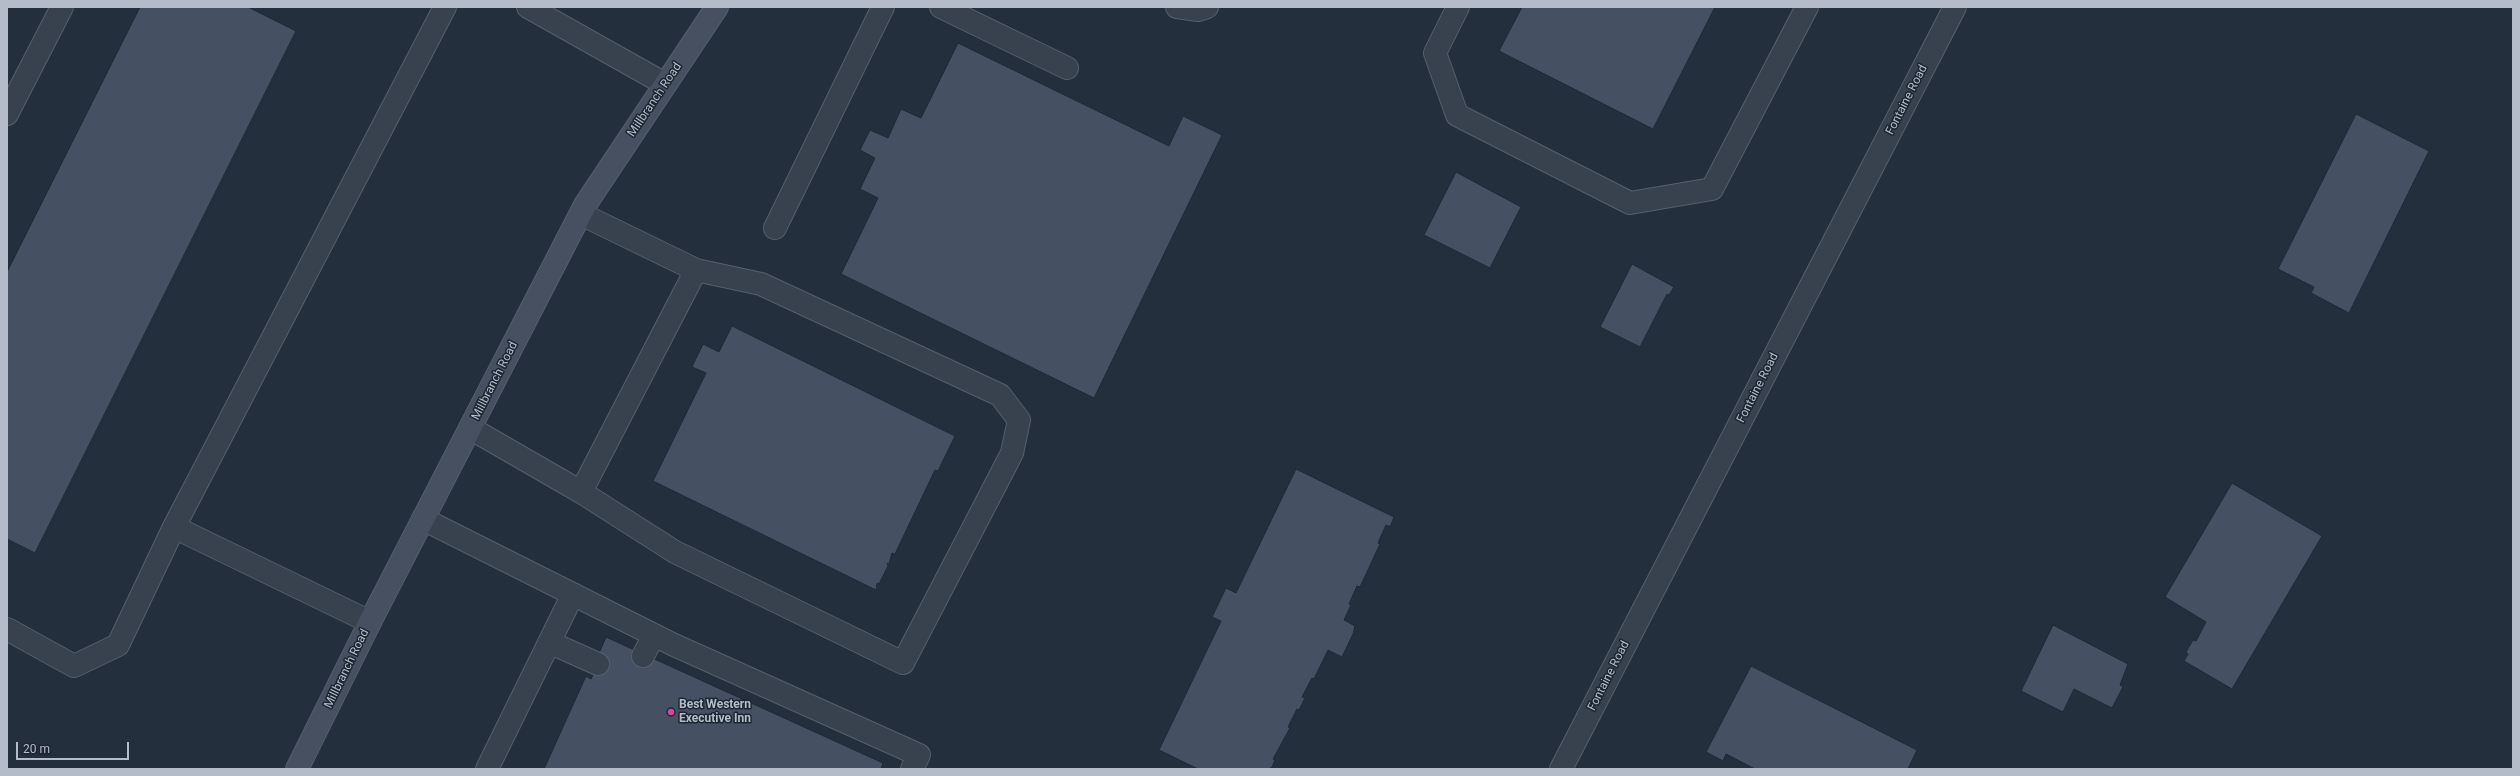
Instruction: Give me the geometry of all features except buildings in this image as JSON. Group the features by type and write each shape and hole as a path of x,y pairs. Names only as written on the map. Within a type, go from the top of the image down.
{"main road":[{"name":"Millbranch Road","path":"297,769 370,622 581,214 717,7"}],"street":[{"path":"7,114 62,7"},
{"path":"7,629 74,666 118,646 174,528 445,7"},
{"path":"528,7 666,84"},
{"path":"775,228 883,7"},
{"path":"941,7 1067,68"},
{"path":"1177,7 1198,10 1207,7"},
{"path":"1458,7 1435,53 1457,115 1630,203 1712,189 1807,7"},
{"name":"Fontaine Road","path":"1561,769 1955,7"},
{"path":"470,428 581,492 675,552 903,663 974,527 1012,453 1019,420 1000,395 761,284 696,270 581,214"},
{"path":"581,492 696,270"},
{"path":"423,519 654,635 916,762"},
{"path":"174,528 370,622"},
{"path":"487,769 551,643 573,594"},
{"path":"643,656 654,635"},
{"path":"551,643 598,664"}],"place":[{"name":"Best Western Executive Inn","path":"671,712"}]}
